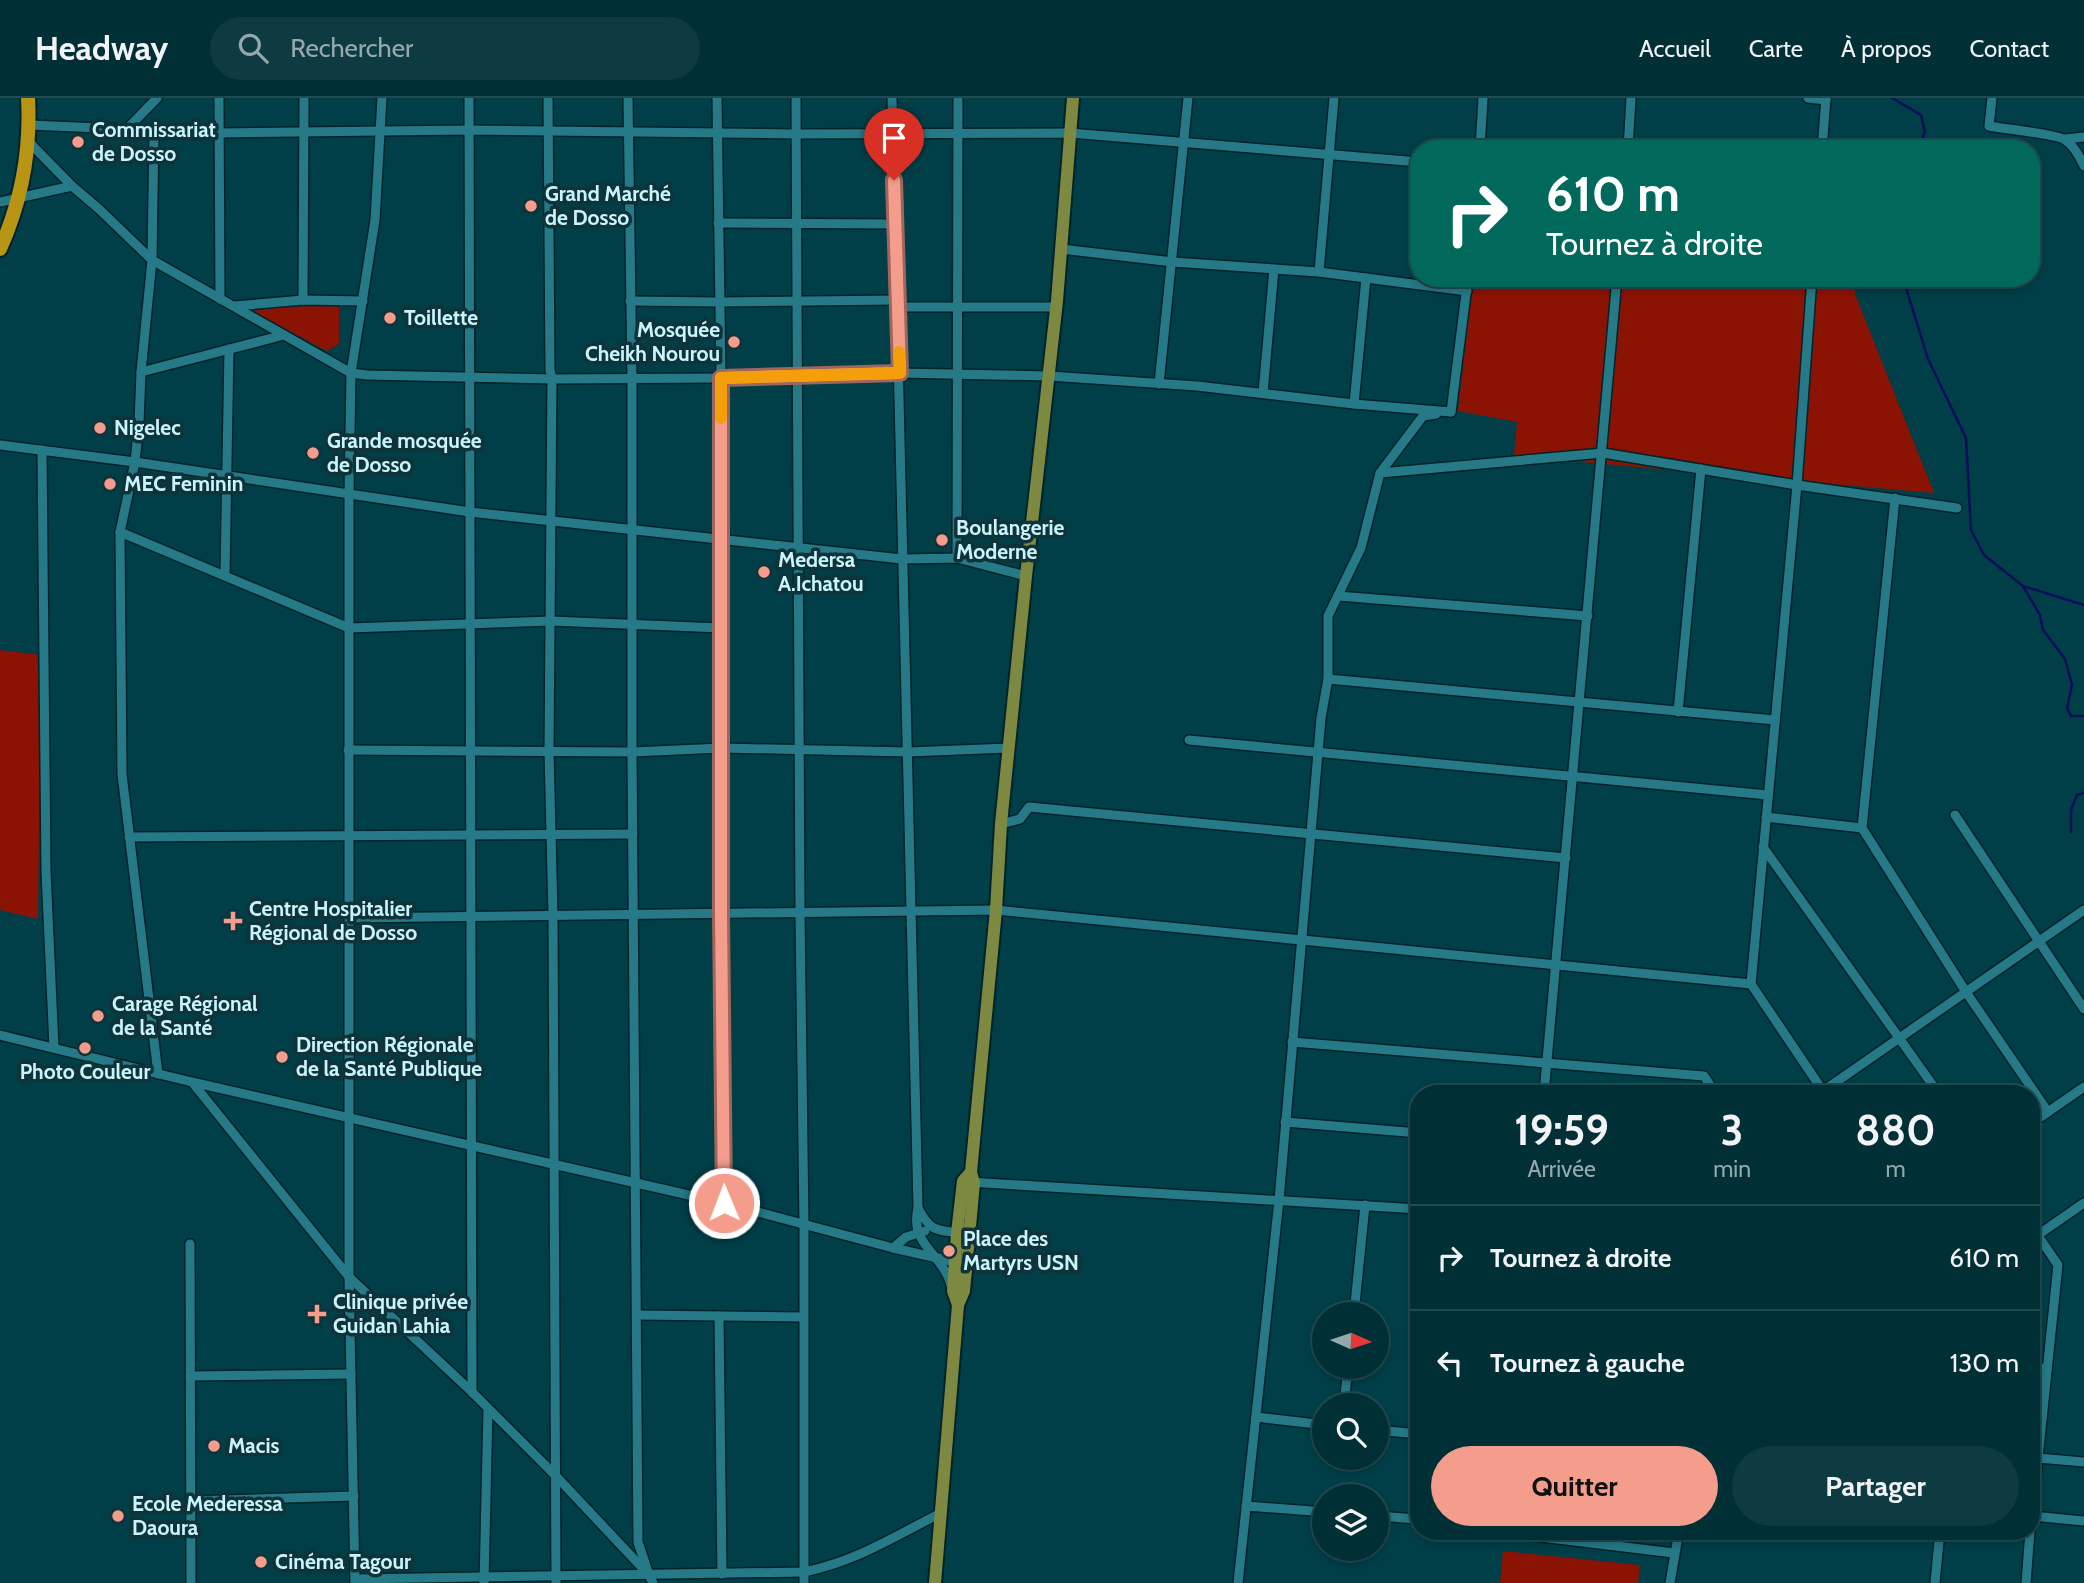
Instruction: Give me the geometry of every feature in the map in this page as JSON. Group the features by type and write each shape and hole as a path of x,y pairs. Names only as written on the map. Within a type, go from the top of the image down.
{"highway":[{"path":"0,249 19,199 28,141 28,98"}],"main road":[{"path":"958,1305 953,1291 960,1263 970,1179 996,910 1008,748 1056,307 1073,98"},
{"path":"934,1583 958,1305 964,1291 960,1263"}],"street":[{"path":"126,130 157,98"},
{"path":"219,98 220,299"},
{"path":"303,300 304,98"},
{"path":"382,98 375,220 352,373 349,494 349,1278 355,1581 651,1579 804,1572 834,1566 860,1556 941,1513"},
{"path":"469,98 472,1392"},
{"path":"548,98 552,379 549,751 553,915 556,1579"},
{"path":"628,98 638,1542 651,1579"},
{"path":"717,98 721,378 724,1203"},
{"path":"796,98 804,1583"},
{"path":"892,98 917,1228 925,1247 946,1270 953,1291"},
{"path":"957,558 958,98"},
{"path":"1159,384 1188,98"},
{"path":"1319,272 1334,98"},
{"path":"1481,140 1483,98"},
{"path":"1629,140 1631,98"},
{"path":"1808,98 1826,99 1823,140"},
{"path":"1992,98 1989,126 2065,139 2084,137"},
{"path":"29,125 218,133 469,130 893,135 1070,133 1410,161"},
{"path":"153,132 152,260 135,461 120,532 122,774 158,1074"},
{"path":"2065,139 2084,166"},
{"path":"28,141 152,260 352,373 367,376 552,379 900,373 1049,376 1263,393 1451,412"},
{"path":"0,202 72,186"},
{"path":"719,223 895,224"},
{"path":"1061,249 1173,262 1319,272 1410,284"},
{"path":"1263,393 1274,269"},
{"path":"1354,404 1366,278"},
{"path":"1431,287 1467,292"},
{"path":"1451,412 1467,287"},
{"path":"1545,1085 1616,287"},
{"path":"1811,287 1797,485 1751,984 1819,1085"},
{"path":"233,306 303,300 363,301"},
{"path":"630,301 795,301 958,307 1056,307"},
{"path":"141,372 284,335"},
{"path":"225,576 229,349"},
{"path":"1238,1583 1279,1200 1310,833 1328,679 1328,615 1361,548 1380,473 1423,416 1451,412"},
{"path":"0,445 135,461 470,512 902,559 957,558 1026,576"},
{"path":"42,450 46,871 54,1048"},
{"path":"1380,473 1603,453 1957,508"},
{"path":"1678,712 1701,469"},
{"path":"1895,498 1862,828 1966,992 2030,1085"},
{"path":"120,532 349,628 551,621 721,628"},
{"path":"1338,596 1588,616"},
{"path":"1328,679 1775,720"},
{"path":"1189,740 1768,795"},
{"path":"348,750 632,752 722,748 908,752 1008,748"},
{"path":"1001,824 1020,819 1029,807 1566,858"},
{"path":"1955,815 2084,1009"},
{"path":"1766,817 1862,828"},
{"path":"129,837 633,834"},
{"path":"1763,847 1933,1085"},
{"path":"349,918 996,910 1751,984"},
{"path":"1834,1085 2084,911"},
{"path":"0,1035 192,1082 724,1203 892,1248 960,1263"},
{"path":"1292,1042 1704,1076 1710,1085"},
{"path":"192,1082 349,1278 472,1392 555,1475 651,1579"},
{"path":"2040,1118 2084,1087"},
{"path":"2040,1100 2048,1112"},
{"path":"1285,1122 1410,1132"},
{"path":"970,1179 1410,1208"},
{"path":"2040,1234 2084,1203"},
{"path":"1355,1302 1365,1205"},
{"path":"918,1208 928,1226 933,1229"},
{"path":"892,1248 917,1228 963,1234"},
{"path":"2040,1243 2058,1265 2040,1438"},
{"path":"190,1244 191,1583"},
{"path":"637,1315 803,1317"},
{"path":"719,1316 722,1574"},
{"path":"2040,1368 2047,1369"},
{"path":"190,1376 351,1374"},
{"path":"484,1580 488,1409"},
{"path":"1256,1418 1312,1423"},
{"path":"1389,1431 1410,1433"},
{"path":"2040,1458 2084,1462"},
{"path":"191,1501 354,1496"},
{"path":"1246,1506 1312,1511"},
{"path":"1389,1517 1410,1518"},
{"path":"2040,1517 2084,1521"},
{"path":"1564,1540 1674,1553"},
{"path":"1670,1583 1677,1540"},
{"path":"1935,1583 1939,1540"},
{"path":"2026,1583 2029,1540"}],"shaded area":[{"path":"1627,136 1663,140 1626,140"},
{"path":"1472,287 1854,287 1934,493 1514,456 1517,422 1458,411"},
{"path":"339,305 339,344 327,351 256,313 257,308"},
{"path":"0,650 41,655 38,919 0,910"},
{"path":"1503,1551 1640,1565 1638,1583 1500,1583"}],"waterway":[{"path":"1892,98 1921,115 1925,131 1922,140"},
{"path":"1906,287 1928,359 1966,438 1971,530 1984,555 2023,586 2084,605"},
{"path":"2023,586 2040,615 2043,630 2065,659 2072,685 2067,708 2071,716 2084,716"},
{"path":"2071,832 2071,810 2077,795 2084,793"}],"slow traffic":[{"path":"721,418 721,378 900,373 899,352"}],"place":[{"name":"Commissariat de Dosso","path":"78,142"},
{"name":"Grand Marché de Dosso","path":"531,206"},
{"name":"Toillette","path":"390,318"},
{"name":"Mosquée Cheikh Nourou","path":"734,342"},
{"name":"Nigelec","path":"100,428"},
{"name":"Grande mosquée de Dosso","path":"313,453"},
{"name":"MEC Feminin","path":"110,484"},
{"name":"Boulangerie Moderne","path":"942,540"},
{"name":"Medersa A.Ichatou","path":"764,572"},
{"name":"Centre Hospitalier Régional de Dosso","path":"233,921"},
{"name":"Carage Régional de la Santé","path":"98,1016"},
{"name":"Photo Couleur","path":"85,1048"},
{"name":"Direction Régionale de la Santé Publique","path":"282,1057"},
{"name":"Place des Martyrs USN","path":"949,1251"},
{"name":"Clinique privée Guidan Lahia","path":"317,1314"},
{"name":"Macis","path":"214,1446"},
{"name":"Ecole Mederessa Daoura","path":"118,1516"},
{"name":"Cinéma Tagour","path":"261,1562"}],"route":[{"path":"724,1203 721,378 900,373 894,180"}]}
